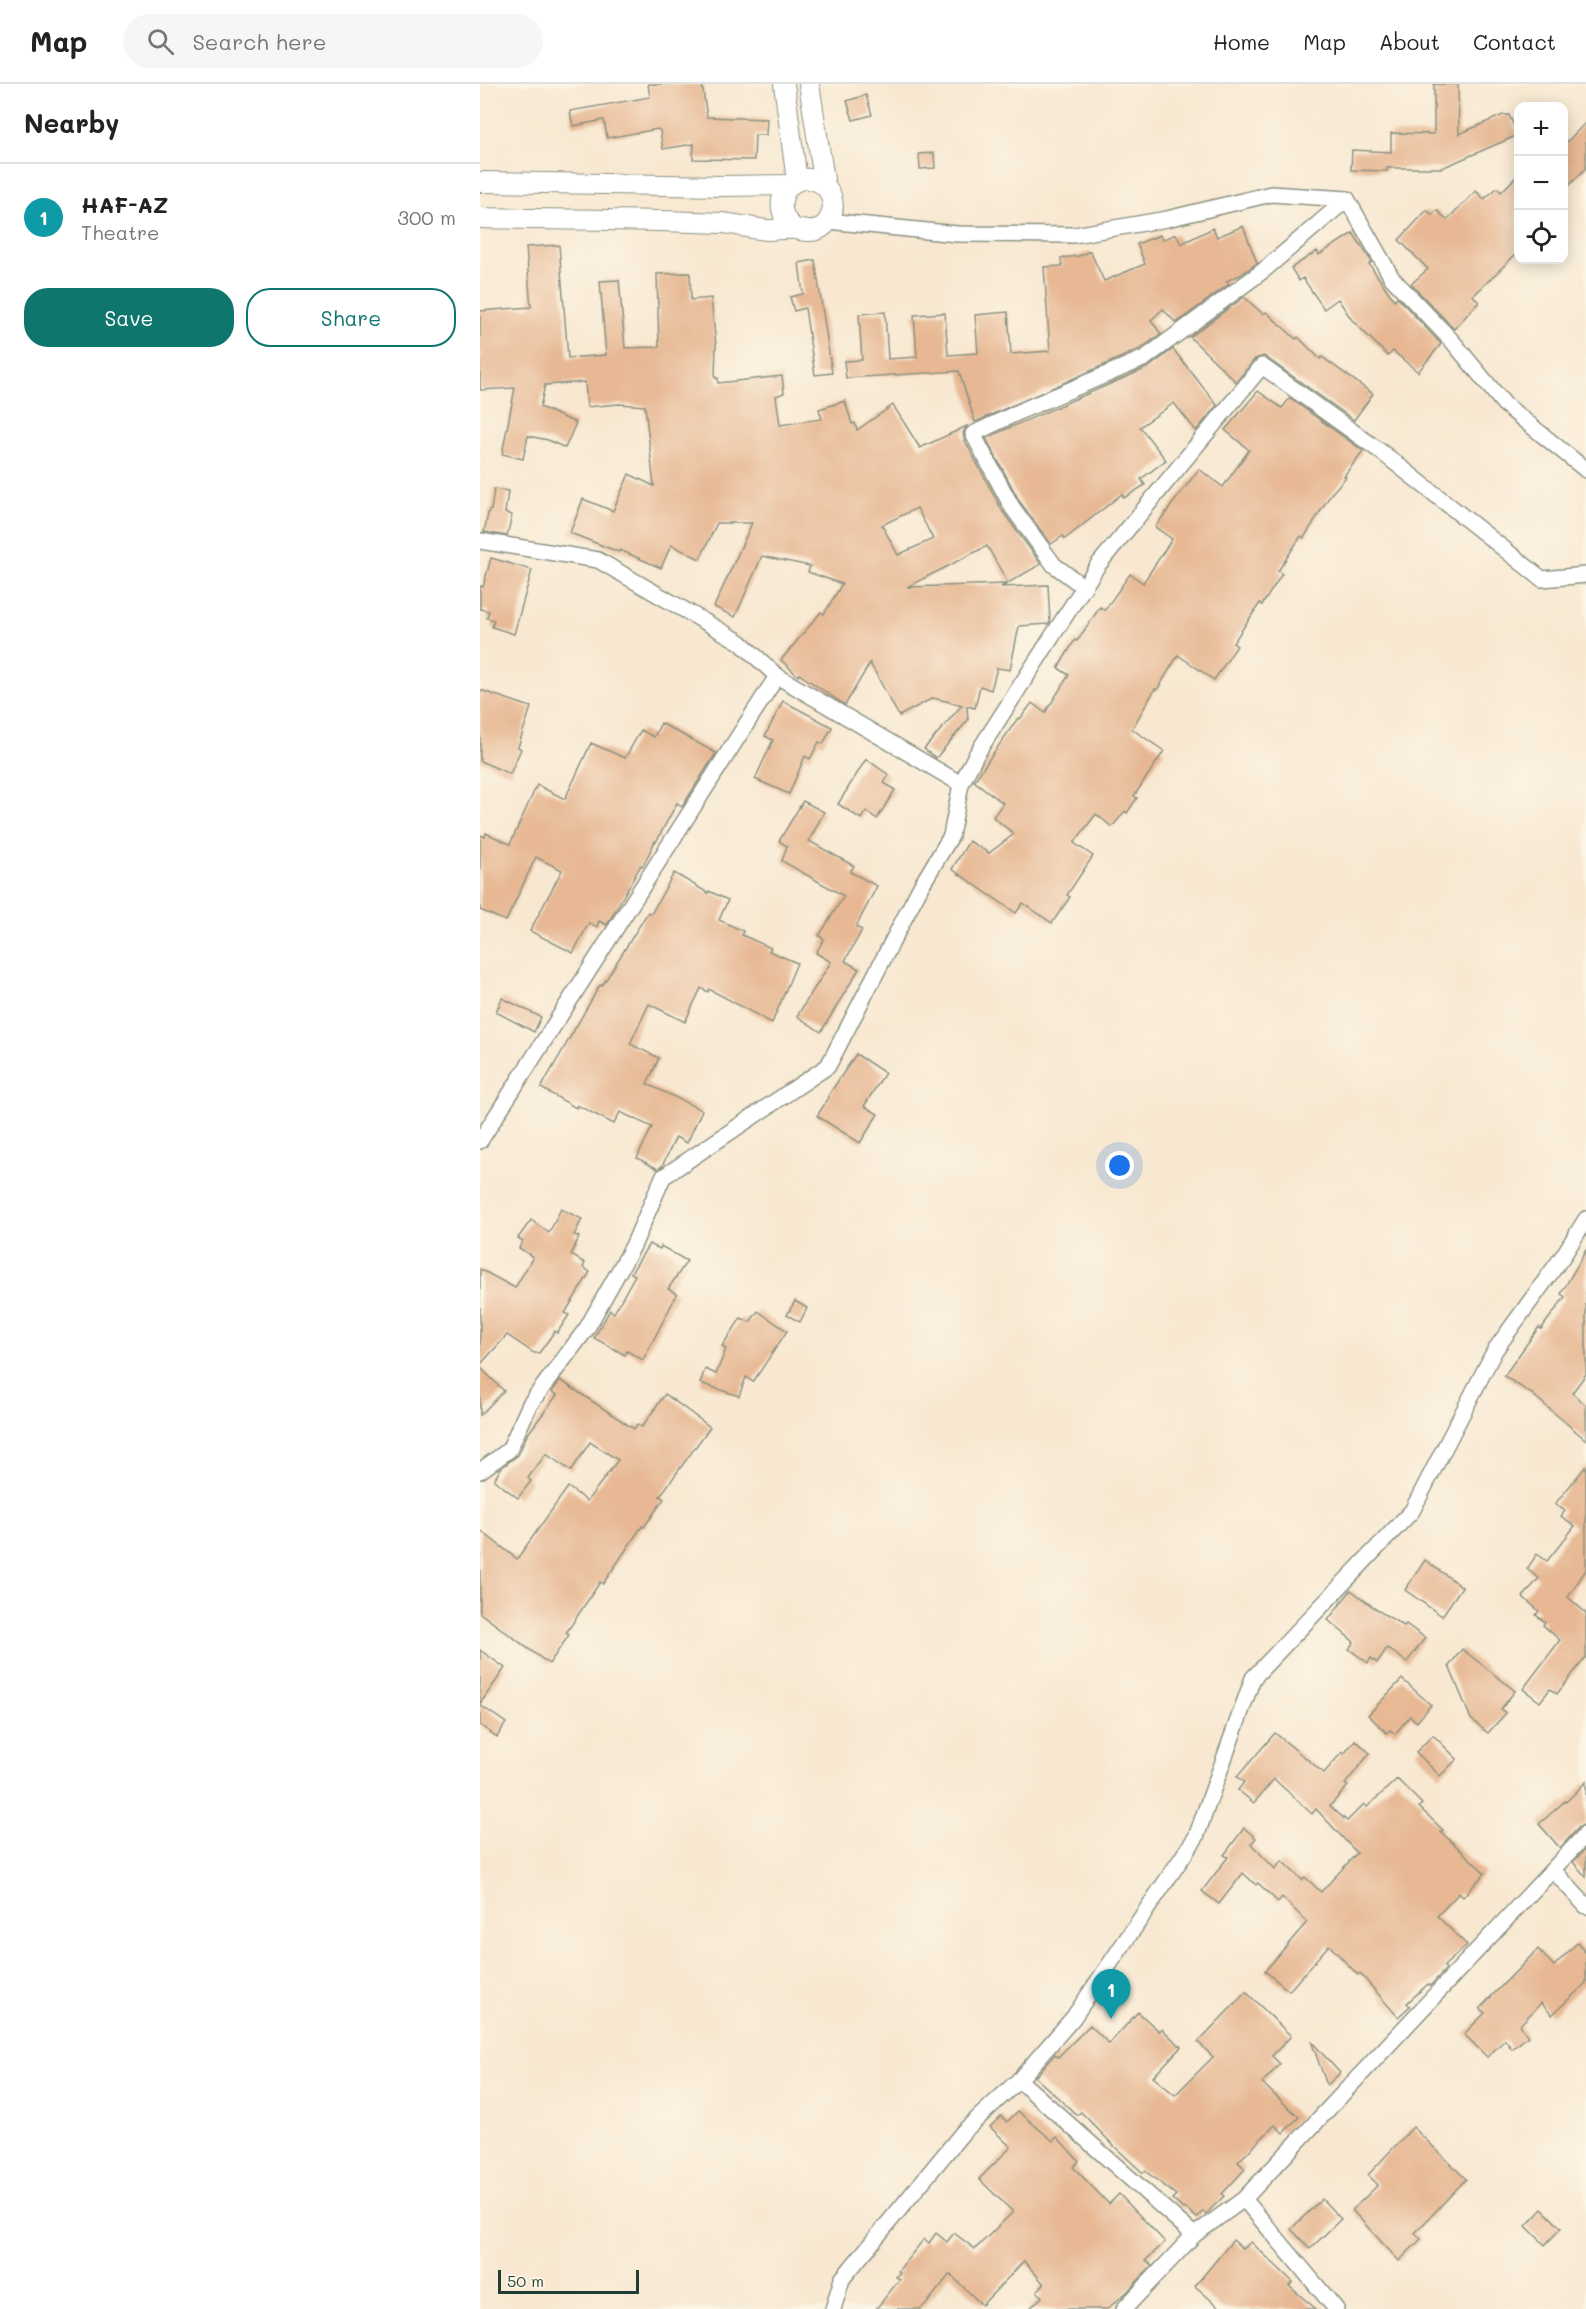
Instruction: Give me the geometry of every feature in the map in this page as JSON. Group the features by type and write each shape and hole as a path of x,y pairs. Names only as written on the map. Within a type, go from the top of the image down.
{"street":[{"path":"784,84 794,183"},
{"path":"480,218 725,223 768,230 817,230 828,221 833,207 832,199 825,186 809,84"},
{"path":"480,182 724,186 812,180 825,186"},
{"path":"794,183 785,190 781,204 784,219 795,229"},
{"path":"828,221 957,234 1074,235 1167,219 1271,194 1347,199"},
{"path":"1347,199 1392,278 1453,342 1504,404 1586,470"},
{"path":"1084,587 1054,565 1018,515 973,434 1145,358 1264,270 1347,199"},
{"path":"480,1471 509,1450 530,1404 588,1328 633,1246 663,1177 828,1066 921,886 951,836 961,784 976,755 1098,565 1262,366 1384,454 1542,579 1586,576"},
{"path":"480,541 598,560 740,642 777,676 961,784"},
{"path":"480,1141 777,676"},
{"path":"833,2309 842,2279 964,2131 1019,2080 1073,2018 1196,1837 1253,1678 1412,1511 1495,1350 1563,1257 1586,1219"},
{"path":"1124,2309 1194,2235 1244,2199 1586,1834"},
{"path":"1553,1870 1586,1906"},
{"path":"1019,2080 1194,2235"},
{"path":"1244,2199 1336,2309"}],"building":[{"path":"648,84 702,84 707,117 767,119 766,135 755,135 754,160 693,159 694,144 663,149 658,129 607,138 604,120 573,126 570,111 650,97"},
{"path":"1434,84 1458,84 1459,134 1503,115 1509,115 1514,126 1514,137 1442,168 1351,170 1352,150 1391,152 1391,133 1434,134"},
{"path":"866,95 872,115 853,120 847,101"},
{"path":"1586,122 1586,168 1568,187 1568,156 1568,141"},
{"path":"934,153 935,168 920,169 919,154"},
{"path":"1514,179 1514,256 1473,296 1479,302 1454,329 1411,284 1428,269 1399,240 1427,210 1432,215 1437,210 1447,220 1476,191 1484,199 1497,188 1501,192"},
{"path":"1243,226 1257,263 1240,275 1226,281 1229,284 1176,323 1163,309 1151,320 1161,334 1140,349 975,422 959,371 846,378 844,361 862,360 859,314 885,312 888,359 917,357 914,315 945,313 948,355 978,353 975,315 1008,312 1011,354 1050,351 1044,267 1062,266 1061,258 1079,256 1090,251 1104,281 1145,264 1137,244 1160,235 1162,240 1176,234 1181,244 1213,228 1217,237"},
{"path":"1353,233 1372,262 1369,264 1394,300 1397,297 1441,344 1418,372 1393,351 1388,356 1352,320 1338,299 1324,309 1303,278 1299,281 1291,268 1317,251 1319,255"},
{"path":"559,245 568,358 606,355 600,281 619,280 625,348 659,347 657,274 690,273 691,300 711,298 716,345 715,378 718,378 718,383 782,376 784,393 776,396 780,425 822,419 819,409 845,401 852,424 855,423 857,430 893,405 920,448 967,426 963,433 964,439 1003,512 1041,564 1008,583 987,546 907,587 1048,585 1050,622 1019,626 1010,670 997,668 991,690 980,686 975,708 967,706 968,720 936,758 924,749 962,705 933,698 899,716 870,663 845,705 799,674 798,676 781,660 821,612 824,614 842,584 808,572 810,566 762,556 735,617 714,607 752,523 717,523 700,559 671,545 661,568 620,550 619,552 570,533 583,499 613,511 629,474 654,486 645,406 619,404 587,407 585,382 545,385 540,407 576,423 565,448 548,440 528,436 523,459 502,454 515,388 480,390 480,311 531,307 526,247","holes":["917,508 933,539 898,555 882,525"]},
{"path":"815,260 832,373 815,375 805,308 794,311 790,297 803,294 799,263"},
{"path":"1244,297 1263,314 1266,312 1296,339 1298,337 1320,359 1322,357 1373,394 1354,420 1264,356 1255,359 1236,382 1190,337"},
{"path":"1173,349 1217,405 1196,431 1174,403 1140,427 1166,460 1141,479 1145,485 1124,498 1122,494 1065,539 1063,536 1051,544 1020,502 986,438 1149,367"},
{"path":"1258,391 1282,408 1290,398 1363,451 1344,476 1346,477 1331,494 1304,538 1301,536 1278,571 1282,574 1233,643 1237,646 1214,680 1178,655 1157,690 1155,689 1132,729 1164,751 1134,796 1137,798 1127,813 1125,811 1112,827 1096,814 1074,843 1093,856 1067,895 1070,897 1052,923 1023,903 1016,913 952,869 969,841 989,853 1014,834 993,817 1003,803 974,781 1018,718 1020,719 1032,703 1045,713 1069,675 1058,668 1075,640 1077,641 1100,607 1105,610 1130,574 1143,583 1172,539 1155,527 1199,469 1223,487 1249,450 1225,430"},
{"path":"494,489 508,491 505,513 512,515 507,536 484,532 489,510 491,510"},
{"path":"491,558 532,570 514,634 492,627 494,620 487,618 489,611 480,609 480,586 483,587"},
{"path":"480,690 531,707 518,747 521,749 510,774 480,761"},
{"path":"783,701 832,727 823,744 819,742 810,759 805,756 789,794 755,779 773,740 765,736"},
{"path":"661,723 716,753 682,807 677,803 643,866 641,865 607,925 599,921 597,927 589,923 573,953 530,931 562,870 536,857 506,921 480,910 480,835 485,837 486,833 510,844 537,785 565,799 591,743 625,758 641,730 654,737"},
{"path":"866,759 889,775 884,783 895,790 877,819 866,811 861,819 838,804"},
{"path":"803,801 824,812 809,841 854,866 850,872 877,886 856,927 862,930 845,961 859,969 821,1032 797,1016 831,962 816,953 824,939 819,936 844,896 782,861 787,846 779,841"},
{"path":"674,873 708,893 709,891 728,900 719,920 743,931 742,935 771,948 769,951 797,963 772,1023 709,989 708,992 701,988 685,1022 649,1004 630,1044 659,1058 647,1084 702,1110 687,1143 676,1137 662,1166 658,1169 637,1158 652,1127 620,1112 614,1124 577,1105 576,1108 541,1088 600,985 602,986 648,912 651,914"},
{"path":"502,998 541,1017 534,1032 496,1012"},
{"path":"856,1054 885,1073 864,1106 878,1114 860,1143 817,1116"},
{"path":"561,1209 582,1219 574,1235 579,1237 571,1255 585,1263 583,1267 590,1272 565,1313 569,1315 539,1353 534,1353 507,1335 480,1365 480,1269 515,1288 533,1257 519,1248 523,1241 518,1238 531,1220 549,1233"},
{"path":"649,1244 660,1249 661,1246 687,1261 668,1289 677,1294 643,1360 627,1351 625,1355 594,1338 610,1310 614,1313 635,1275 631,1273"},
{"path":"1586,1250 1586,1374 1572,1393 1586,1405 1586,1440 1532,1394 1504,1376 1539,1327 1541,1329 1565,1297 1561,1294"},
{"path":"795,1301 807,1308 800,1322 787,1315"},
{"path":"758,1311 787,1331 753,1382 746,1377 739,1396 700,1383 705,1369 716,1374 726,1349 722,1346 741,1318 750,1322"},
{"path":"480,1367 504,1391 480,1415"},
{"path":"560,1380 634,1429 637,1424 642,1427 665,1394 710,1427 660,1496 664,1499 644,1527 642,1526 603,1584 600,1582 566,1633 569,1635 549,1664 480,1613 480,1530 517,1559 568,1487 587,1501 618,1460 590,1442 571,1471 546,1454 528,1478 531,1481 518,1498 494,1480 501,1468 518,1455 527,1435 557,1395 552,1392"},
{"path":"1586,1466 1586,1570 1568,1597 1586,1613 1586,1657 1557,1694 1550,1689 1540,1702 1523,1689 1560,1640 1543,1625 1545,1622 1536,1615 1539,1611 1523,1597 1539,1578 1527,1569 1537,1554 1547,1561 1575,1526 1561,1516 1565,1511 1555,1504"},
{"path":"1425,1560 1462,1587 1442,1616 1405,1590"},
{"path":"1351,1590 1377,1610 1404,1626 1406,1624 1425,1638 1407,1662 1387,1648 1377,1663 1371,1658 1368,1663 1349,1649 1354,1642 1328,1620"},
{"path":"1462,1649 1515,1691 1501,1709 1506,1713 1488,1733 1471,1719 1449,1666"},
{"path":"480,1650 505,1668 480,1704"},
{"path":"1402,1679 1431,1705 1417,1722 1410,1716 1395,1734 1390,1730 1387,1733 1368,1715"},
{"path":"480,1705 506,1723 497,1737 480,1725"},
{"path":"1275,1733 1324,1773 1355,1740 1370,1753 1345,1784 1348,1786 1330,1806 1347,1821 1364,1804 1367,1807 1397,1779 1422,1804 1419,1807 1443,1830 1441,1832 1485,1873 1463,1897 1459,1893 1437,1916 1467,1945 1444,1966 1446,1969 1430,1986 1428,1984 1407,2003 1410,2006 1398,2017 1360,1973 1358,1975 1329,1945 1289,1991 1265,1971 1307,1922 1282,1897 1278,1902 1258,1883 1256,1885 1243,1873 1219,1904 1202,1891 1228,1857 1224,1855 1244,1828 1256,1838 1251,1844 1275,1869 1282,1861 1302,1880 1305,1877 1321,1892 1357,1853 1316,1809 1312,1814 1274,1779 1254,1803 1238,1790 1244,1782 1237,1777"},
{"path":"1433,1735 1457,1759 1440,1776 1416,1752"},
{"path":"1586,1782 1586,1824 1579,1827 1560,1848 1539,1824"},
{"path":"1586,1848 1586,1877 1573,1862"},
{"path":"1577,1943 1586,1953 1586,1983 1552,2015 1541,2003 1520,2025 1528,2036 1512,2049 1505,2040 1487,2057 1464,2034 1485,2013 1480,2008 1538,1949 1554,1966"},
{"path":"1246,1992 1291,2036 1272,2056 1280,2064 1262,2083 1299,2117 1283,2133 1275,2125 1238,2162 1245,2169 1222,2194 1224,2196 1206,2214 1203,2211 1197,2218 1172,2199 1176,2195 1145,2171 1143,2173 1081,2112 1077,2115 1035,2077 1055,2054 1058,2057 1090,2025 1109,2044 1138,2012 1159,2031 1162,2029 1181,2047 1153,2077 1175,2095 1213,2057 1198,2042"},
{"path":"1311,2041 1340,2073 1327,2085"},
{"path":"1018,2111 1053,2141 1057,2137 1079,2161 1073,2167 1109,2204 1119,2194 1165,2242 1146,2260 1152,2266 1107,2309 1029,2309 1042,2297 1037,2291 1044,2284 1024,2261 982,2305 950,2274 920,2309 876,2309 900,2279 896,2277 900,2272 898,2271 924,2239 929,2243 936,2233 947,2242 954,2233 975,2249 1013,2212 979,2179 1011,2147 990,2127 1001,2116 1007,2122"},
{"path":"1413,2127 1466,2179 1415,2233 1421,2239 1399,2261 1352,2210 1378,2185 1368,2175"},
{"path":"1322,2199 1341,2219 1310,2249 1291,2229"},
{"path":"1542,2209 1561,2228 1545,2245 1526,2226"},
{"path":"1233,2240 1243,2249 1251,2242 1293,2282 1289,2286 1316,2309 1221,2309 1195,2286"}],"place":[{"name":"HAF-AZ","path":"1111,2019"}]}
